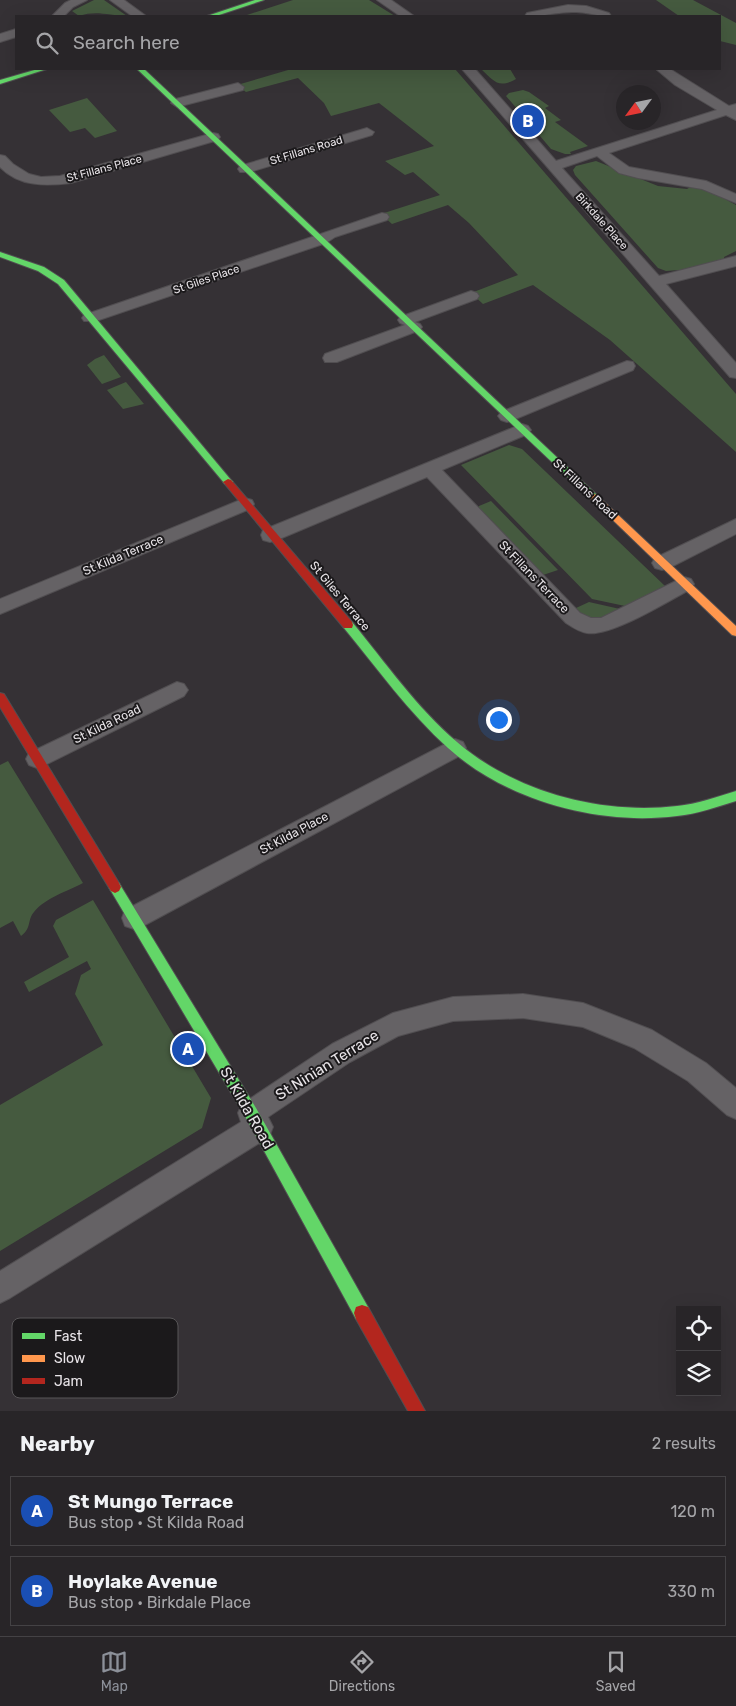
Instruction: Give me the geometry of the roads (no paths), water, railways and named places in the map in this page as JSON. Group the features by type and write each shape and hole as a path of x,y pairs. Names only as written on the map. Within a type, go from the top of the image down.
{"street":[{"path":"58,15 63,4 81,0"},
{"path":"116,0 138,15"},
{"path":"213,15 261,0"},
{"path":"383,0 406,15"},
{"path":"535,15 585,4 603,15"},
{"path":"0,38 15,33"},
{"path":"0,82 41,70"},
{"name":"St Fillans Road","path":"141,70 736,632"},
{"name":"Birkdale Place","path":"469,70 736,373"},
{"path":"663,70 679,82 733,111"},
{"path":"177,103 238,87"},
{"path":"553,166 733,111"},
{"name":"St Fillans Road","path":"246,169 367,132"},
{"name":"St Fillans Place","path":"0,159 9,170 23,178 48,182 72,179 213,137"},
{"path":"600,152 624,170 706,185 736,199"},
{"path":"321,240 330,234 382,217"},
{"name":"St Giles Place","path":"90,318 321,240"},
{"name":"St Giles Terrace","path":"0,254 16,258 40,269 61,282 270,535 431,725 455,748 492,774 535,793 582,806 631,812 679,811 725,801 736,796"},
{"path":"656,282 736,261"},
{"path":"331,358 471,296"},
{"path":"507,416 627,366"},
{"path":"270,535 522,430"},
{"name":"St Fillans Terrace","path":"430,468 573,618 588,626 604,625 684,584"},
{"name":"St Kilda Terrace","path":"0,607 245,504"},
{"path":"662,563 736,526"},
{"name":"St Kilda Road","path":"37,759 177,690"},
{"name":"St Kilda Road","path":"0,697 255,1120 417,1411"},
{"name":"St Kilda Place","path":"134,918 455,748"},
{"name":"St Ninian Terrace","path":"0,1288 255,1120 341,1053 393,1025 454,1009 524,1006 583,1015 643,1038 697,1072 736,1106"}],"place":[{"name":"Hoylake Avenue","path":"528,121"},
{"name":"St Mungo Terrace","path":"188,1049"}]}
